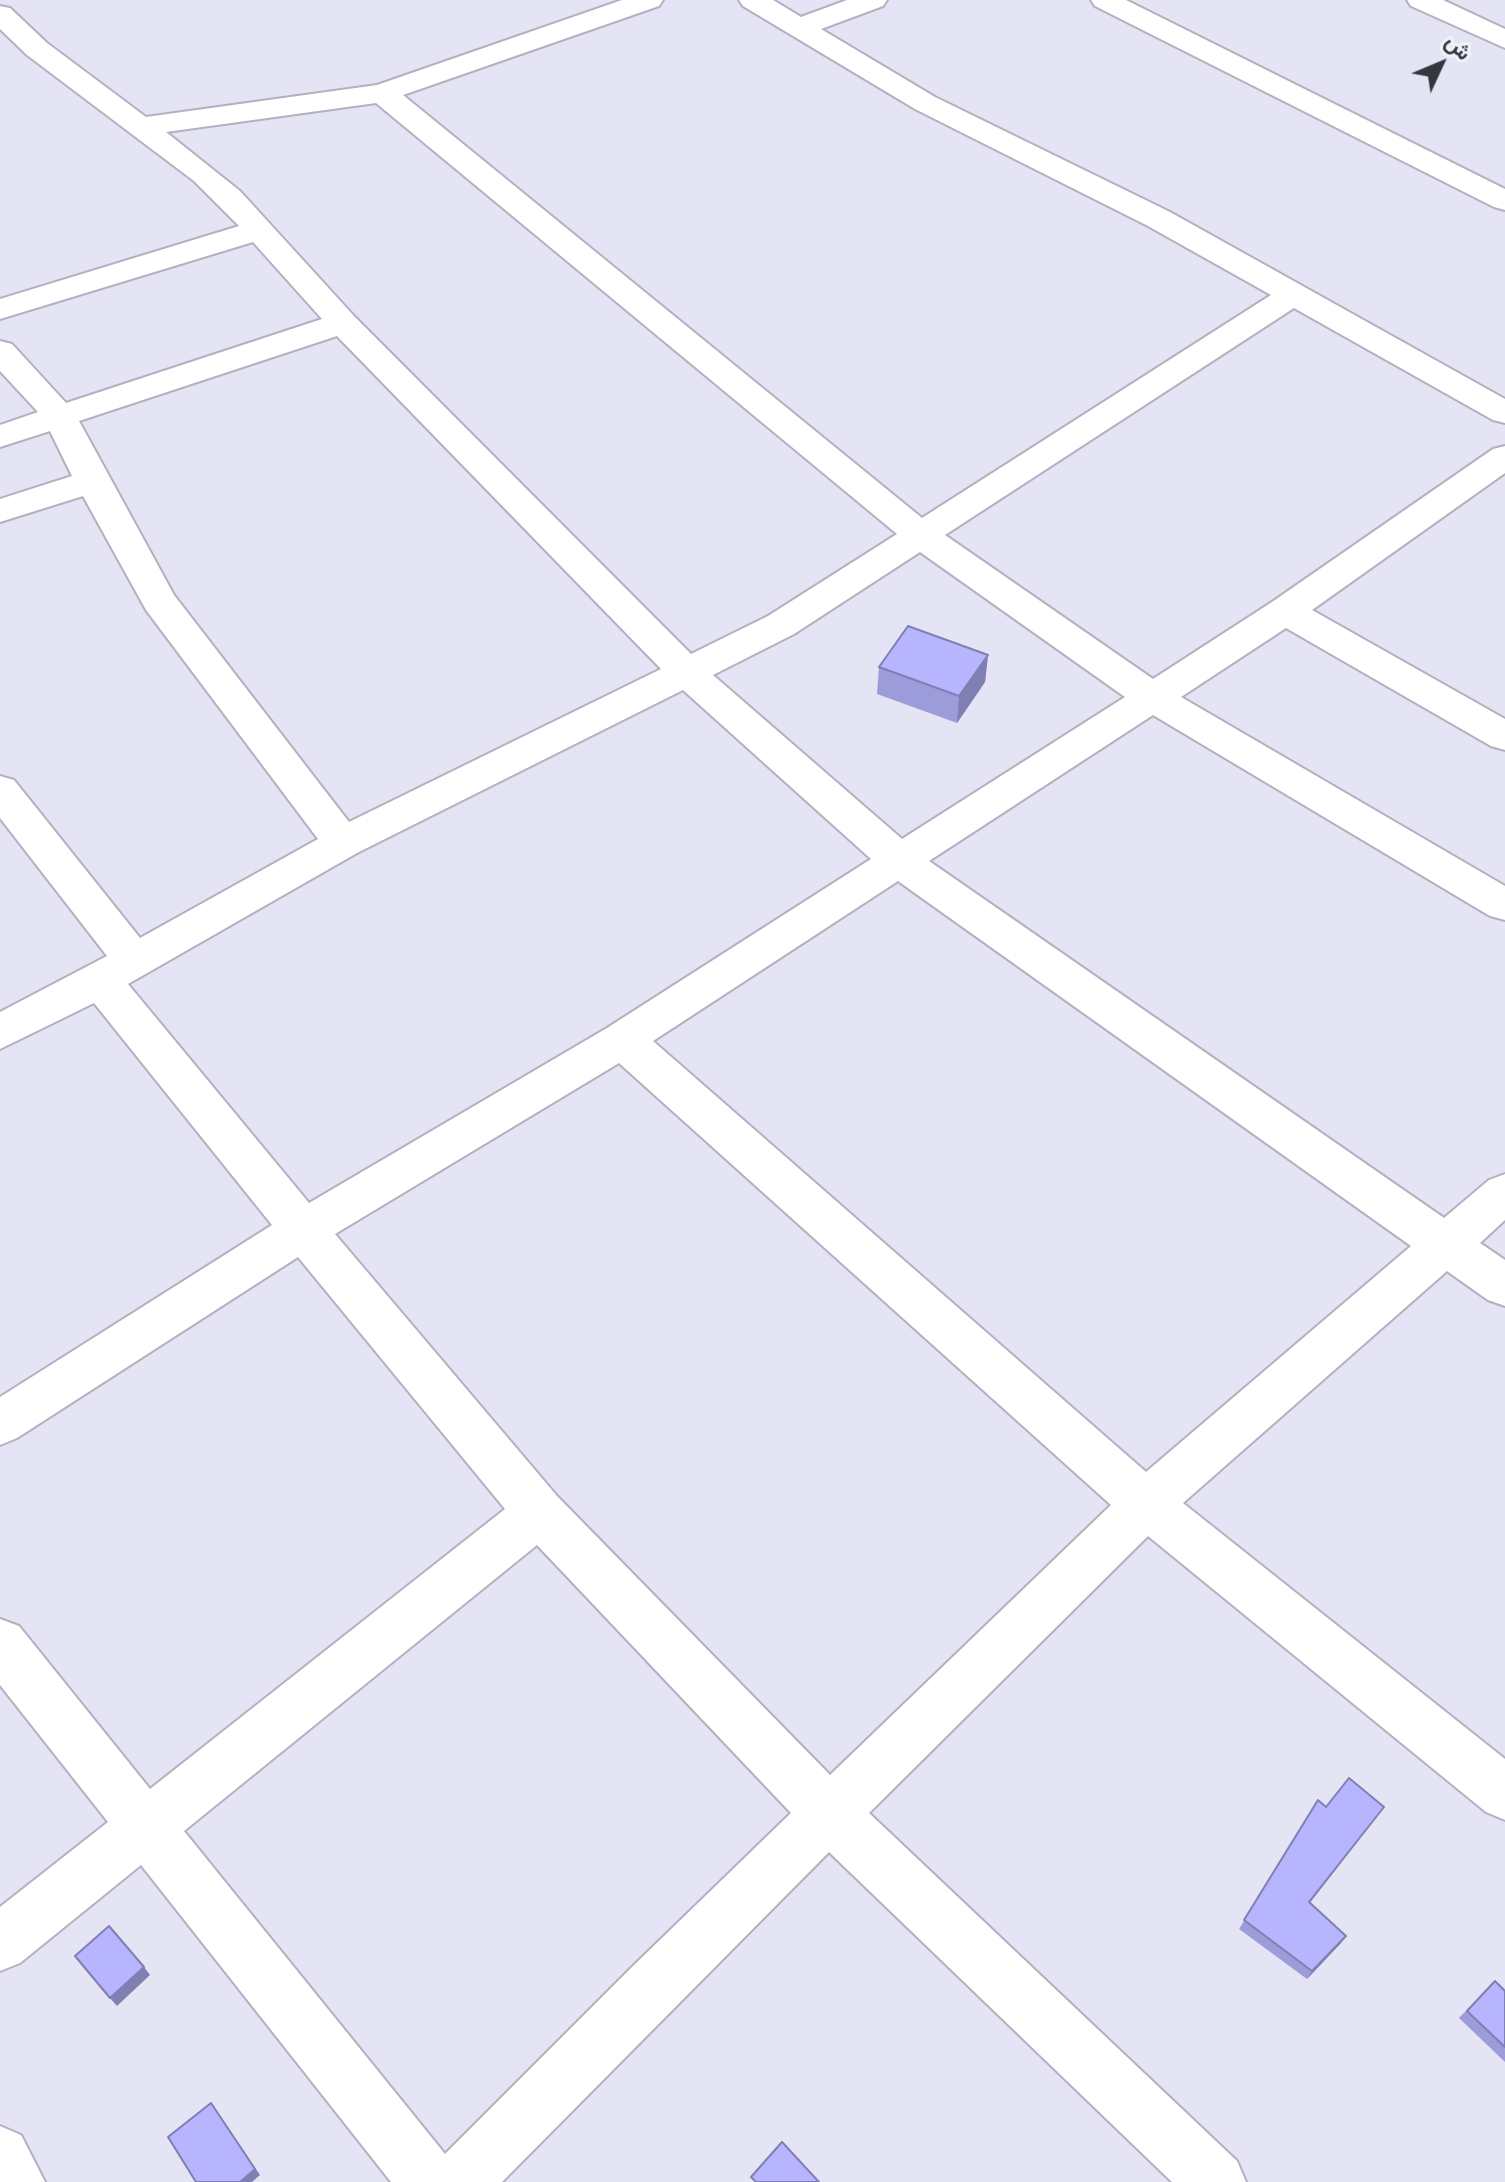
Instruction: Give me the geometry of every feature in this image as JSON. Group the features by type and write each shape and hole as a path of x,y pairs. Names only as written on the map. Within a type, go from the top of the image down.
{"street":[{"path":"138,127 382,93 649,0"},
{"path":"753,0 925,103 1159,219 1505,413"},
{"path":"799,27 873,0"},
{"path":"1105,0 1505,201"},
{"path":"1421,0 1505,40"},
{"path":"0,14 37,49 205,175 343,323 685,671 900,861 1505,1286"},
{"path":"0,55 37,49"},
{"path":"382,93 919,534 1152,697 1505,905"},
{"path":"0,309 259,230"},
{"path":"0,1032 343,843 781,625 1292,295"},
{"path":"0,436 343,323"},
{"path":"0,351 60,416 92,481 159,601 343,843"},
{"path":"0,1423 303,1230 622,1040 1285,611 1505,457"},
{"path":"0,511 92,481"},
{"path":"1468,484 1505,501"},
{"path":"1285,611 1505,736"},
{"path":"0,790 117,969 303,1230 539,1512 830,1814 1216,2182"},
{"path":"622,1040 723,1126 1146,1504 1505,1793"},
{"path":"460,2182 652,1987 1146,1504 1505,1193"},
{"path":"0,1943 539,1512"},
{"path":"0,1644 429,2182"},
{"path":"0,2156 15,2182"}],"building":[{"path":"908,626 988,655 959,696 879,667"},
{"path":"1349,1778 1384,1807 1309,1902 1346,1936 1312,1971 1244,1920 1318,1800 1326,1807"},
{"path":"109,1926 144,1967 110,1998 75,1956"},
{"path":"1495,1981 1505,1991 1505,2047 1467,2011"},
{"path":"211,2103 255,2169 240,2182 196,2182 168,2137"},
{"path":"782,2142 819,2182 756,2182 751,2177"}]}
